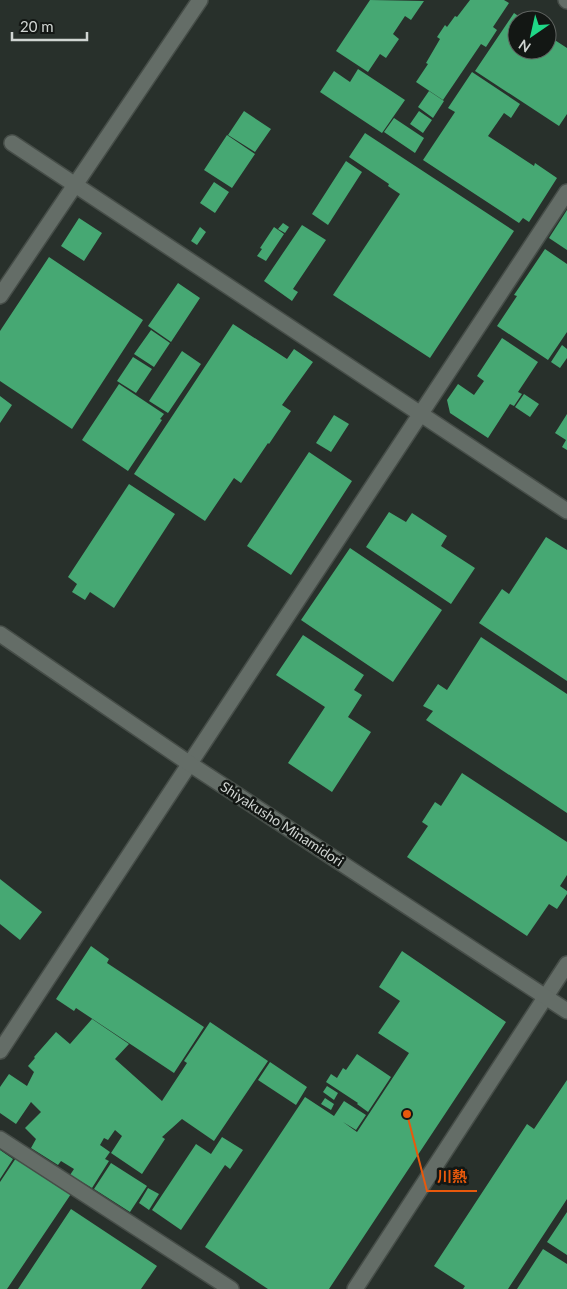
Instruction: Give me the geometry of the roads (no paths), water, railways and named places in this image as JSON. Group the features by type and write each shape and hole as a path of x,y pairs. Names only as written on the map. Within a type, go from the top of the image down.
{"street":[{"path":"0,296 200,0"},
{"path":"12,143 567,510"},
{"path":"0,1051 567,192"},
{"name":"Shiyakusho Minamidori","path":"0,634 190,764 567,1011"},
{"path":"355,1289 567,964"},
{"path":"0,1139 231,1289"}],"place":[{"name":"川熱","path":"407,1114"}]}
